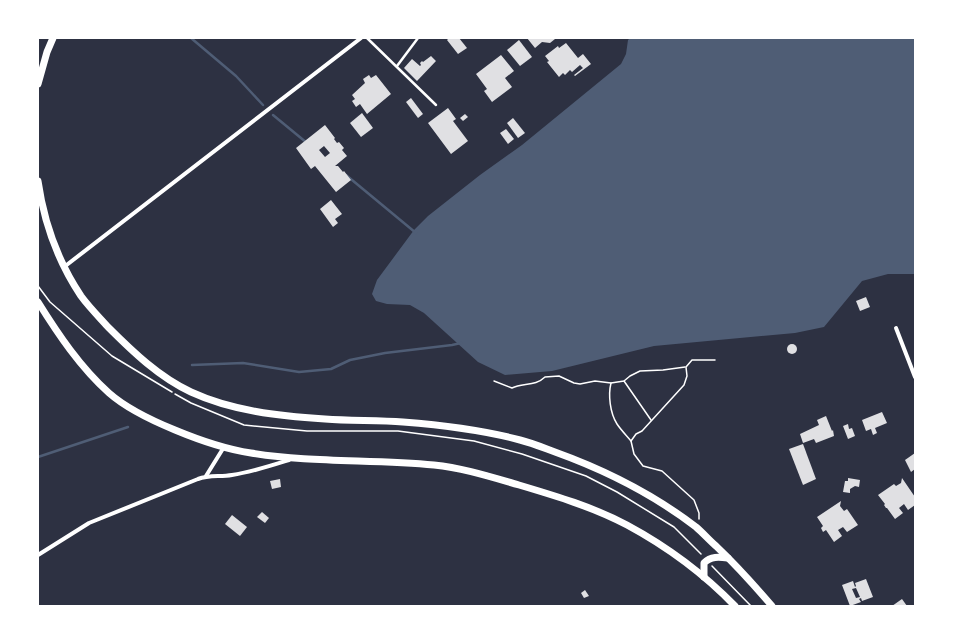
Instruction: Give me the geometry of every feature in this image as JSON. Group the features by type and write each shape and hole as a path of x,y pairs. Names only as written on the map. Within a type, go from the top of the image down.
{"main road":[{"path":"38,80 53,38"},
{"path":"38,181 42,209 47,226 64,267 82,297 93,311 123,342 149,366 190,392 241,409 272,414 324,419 401,421 448,426 521,440 581,461 608,473 641,491 696,528 748,578 772,606"},
{"path":"38,302 58,333 94,378 110,394 151,420 199,440 250,453 294,458 435,465 482,474 582,505 627,525 665,548 704,577 735,606"},
{"path":"704,577 704,563 707,560 717,557 728,558"}],"street":[{"path":"64,267 361,38"},
{"path":"896,328 915,377"},
{"path":"206,476 224,447"},
{"path":"38,555 89,523 206,476 252,472 294,458"}],"lane":[{"path":"367,38 436,105"},
{"path":"397,66 418,38"}],"path":[{"path":"38,286 50,302 112,356 191,403 244,425 307,431 398,431 474,441 522,454 586,476 617,492 674,527 752,606"},
{"path":"494,381 512,388 519,385 540,382 545,377 559,376 574,383 580,384 595,381 611,383 624,381 640,371 686,367 692,360 715,360"},
{"path":"631,441 684,385 687,376 686,367"},
{"path":"624,381 651,420"},
{"path":"611,383 609,390 612,414 617,424 631,441 634,454 643,466 662,471 694,500 699,514 699,521 696,528"}],"water":[{"path":"630,38 915,38 915,274 888,274 862,281 824,327 795,333 654,346 552,371 505,375 478,362 424,313 410,305 387,304 376,301 372,294 377,280 414,230 428,216 480,175 522,145 621,64 626,54 628,40"}],"building":[{"path":"449,38 459,38 467,48 458,54 447,40"},
{"path":"527,38 555,39 550,43 542,42 535,48"},
{"path":"519,40 532,57 520,66 507,50"},
{"path":"566,43 578,58 583,54 591,64 575,76 574,75 583,68 580,65 572,72 570,70 565,75 563,73 559,77 547,62 549,61 545,56 558,46 559,48"},
{"path":"501,55 514,71 505,78 512,87 492,102 484,91 487,89 476,74"},
{"path":"431,56 436,61 417,81 404,68 412,59 420,66 422,61 423,62"},
{"path":"369,75 371,78 376,75 391,94 367,114 360,104 356,107 352,101 355,99 352,95 365,83 363,79"},
{"path":"411,98 423,114 418,118 406,102"},
{"path":"448,108 456,119 453,121 468,141 451,154 428,123"},
{"path":"362,113 373,128 361,137 350,123"},
{"path":"465,114 468,117 463,121 460,118"},
{"path":"513,118 525,133 518,138 507,123"},
{"path":"325,125 337,143 339,142 344,148 342,150 347,156 335,166 338,166 343,172 344,171 351,180 336,192 315,166 311,169 296,148","holes":["324,146 330,153 325,157 319,150"]},
{"path":"506,129 514,139 508,144 500,133"},
{"path":"331,200 342,214 335,219 338,223 333,227 320,209"},
{"path":"866,297 870,307 860,311 856,301"},
{"path":"790,344 794,344 796,345 796,353 790,354 787,351 787,347"},
{"path":"882,412 887,423 875,428 877,433 873,435 871,429 866,431 862,420"},
{"path":"826,416 832,431 833,430 834,436 816,443 814,439 803,443 800,434 819,425 817,420"},
{"path":"848,424 849,429 852,428 855,436 848,439 843,426"},
{"path":"803,444 816,479 803,485 789,449"},
{"path":"915,453 915,469 911,472 905,460"},
{"path":"848,478 860,480 859,487 855,486 850,489 850,493 843,492 845,481 848,481"},
{"path":"902,478 915,497 915,505 908,510 904,504 899,508 903,513 895,519 878,495 894,484 896,486 901,483"},
{"path":"280,479 281,487 272,489 270,481"},
{"path":"841,501 840,506 844,511 847,509 858,525 847,532 843,527 838,530 842,536 834,542 826,530 823,532 821,528 823,526 817,517"},
{"path":"262,512 269,518 265,523 257,517"},
{"path":"232,515 247,527 240,536 225,524"},
{"path":"866,579 873,597 862,601 861,598 859,599 861,602 850,606 842,585 853,581 855,587 855,583","holes":["856,588 860,597 856,598 852,589"]},
{"path":"585,590 589,596 584,598 581,593"},
{"path":"902,599 907,606 892,606"}],"waterway":[{"path":"191,38 236,76 263,105"},
{"path":"273,115 307,143"},
{"path":"346,175 416,233"},
{"path":"192,365 243,363 299,372 331,369 350,360 385,353 461,343"},
{"path":"38,457 128,427"}]}
